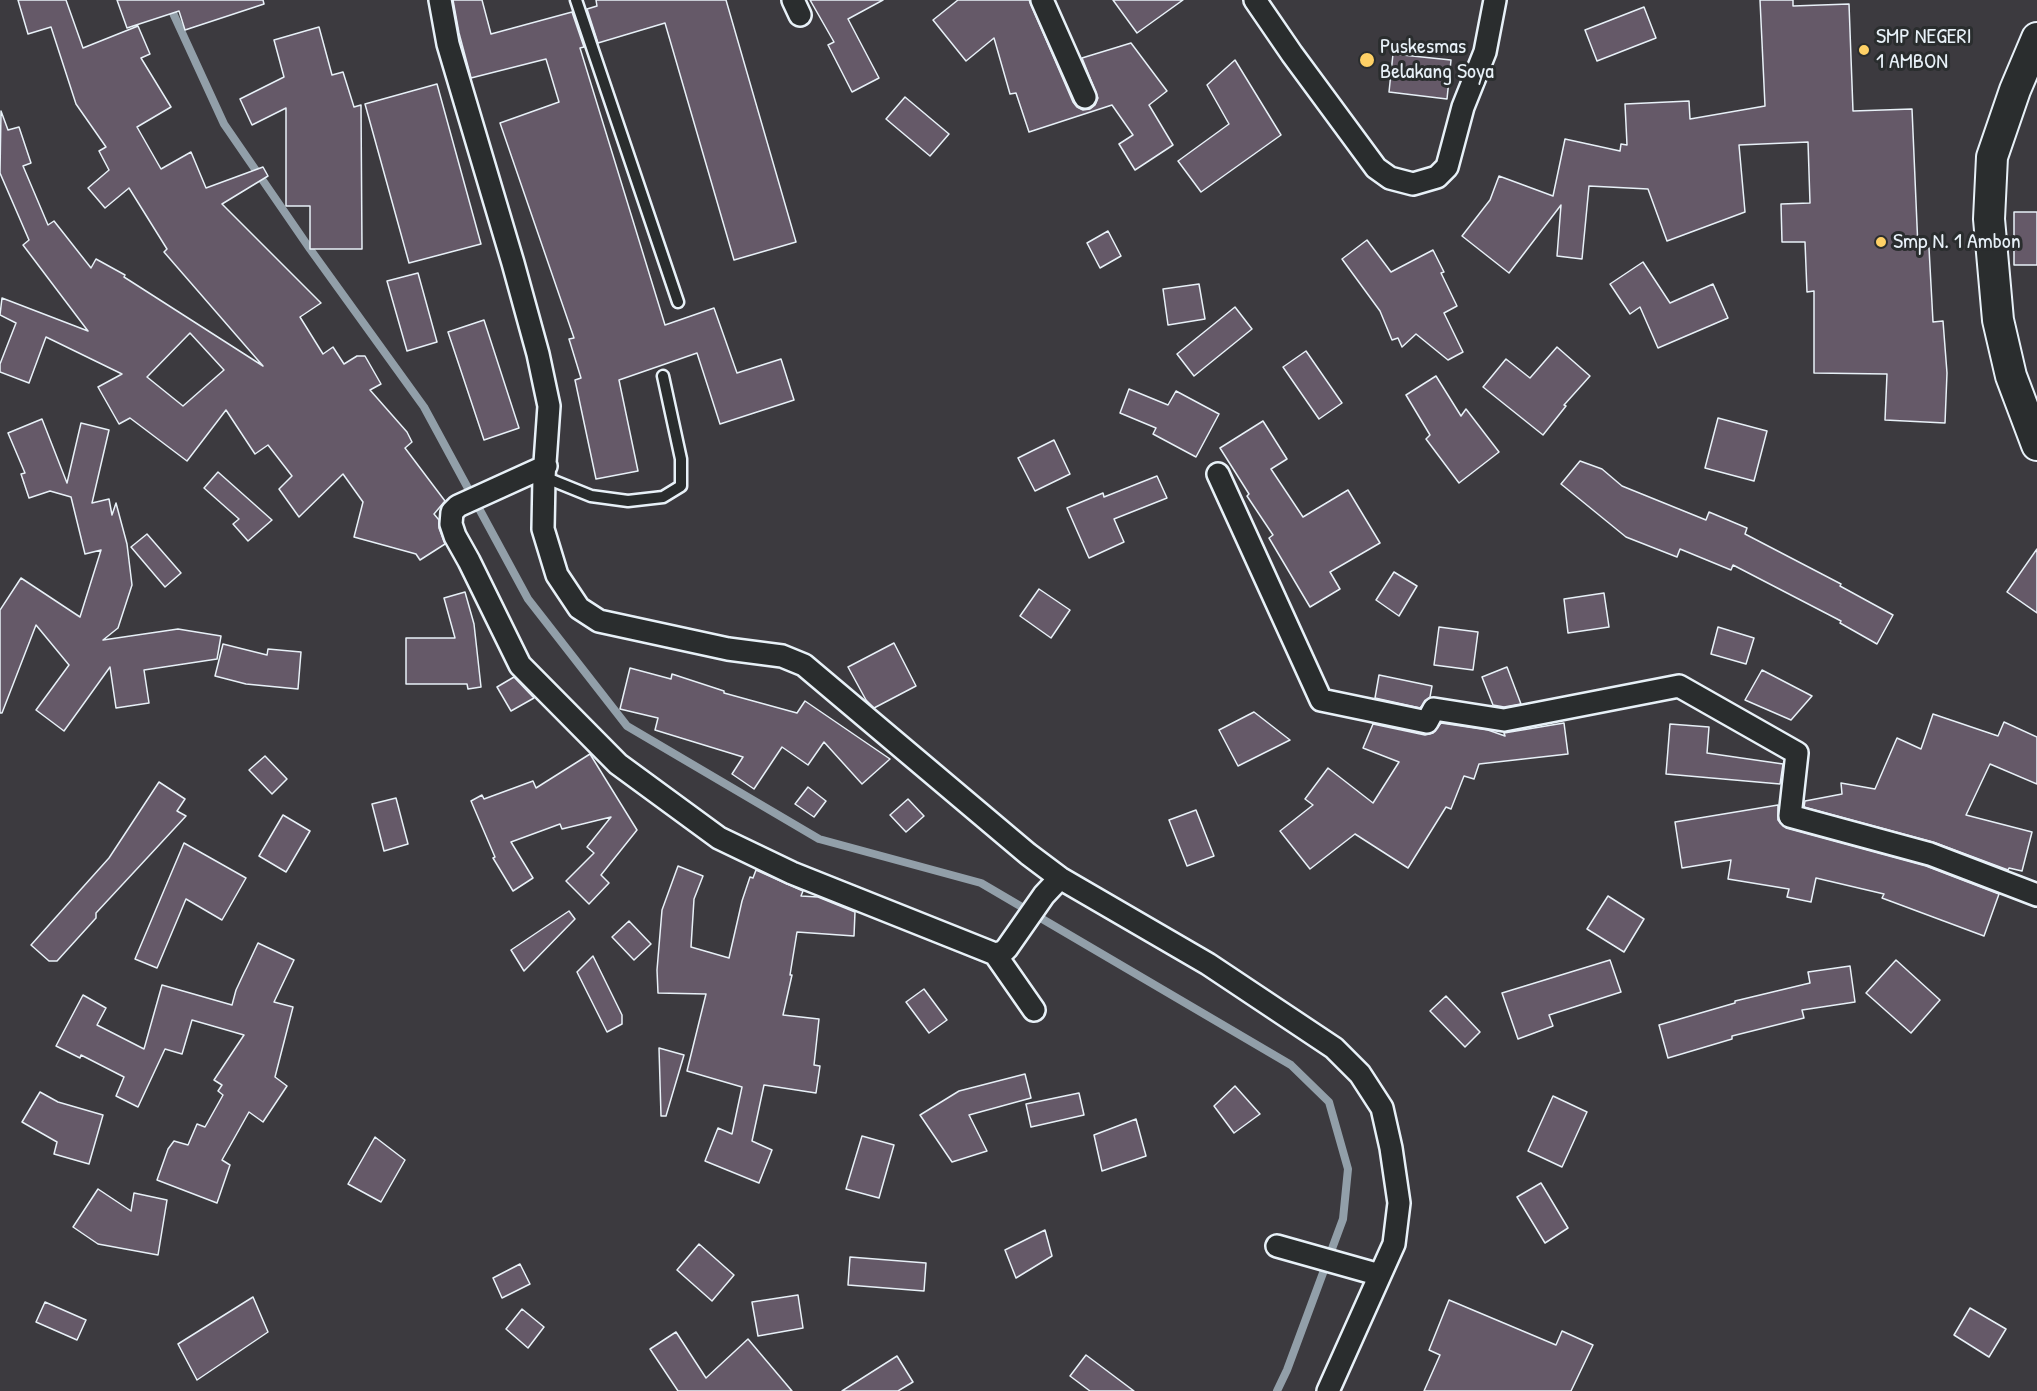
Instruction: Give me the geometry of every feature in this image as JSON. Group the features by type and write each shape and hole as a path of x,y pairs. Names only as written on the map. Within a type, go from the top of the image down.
{"street":[{"path":"440,0 448,44 513,263 538,354 549,406 543,529 557,575 579,608 598,621 728,649 782,656 804,665 1028,854 1060,878 1208,964 1334,1048 1360,1074 1382,1108 1391,1148 1399,1203 1394,1244 1328,1391"},
{"path":"1042,0 1085,97"},
{"path":"1255,0 1376,168 1390,178 1413,184 1437,177 1447,167 1463,107 1485,52 1495,0"},
{"path":"2036,440 2011,375 1998,320 1989,219 1992,157 2015,90 2037,38"},
{"path":"545,471 458,506 452,512 451,524 455,536 470,561 520,665 618,764 719,838 792,873 1002,949 1034,1010"},
{"path":"1218,474 1321,700 1427,722 1434,709 1504,720 1679,686 1797,753 1790,816 1930,854 2037,895"},
{"path":"1002,949 1060,878"},
{"path":"1277,1246 1380,1275"}],"lane":[{"path":"576,0 678,302"},
{"path":"545,471 591,496 628,501 663,497 681,486 681,459 663,376"}],"building":[{"path":"18,0 66,0 83,48 138,26 150,54 141,58 171,107 137,127 161,169 191,152 206,188 263,167 268,176 222,204 321,303 300,317 323,354 333,347 344,364 357,356 365,356 381,384 370,390 407,432 412,442 405,448 445,501 434,514 439,520 439,528 445,544 420,560 416,554 354,537 363,502 343,474 299,517 279,489 292,476 268,445 255,454 226,410 187,461 130,418 119,424 98,387 122,374 46,337 29,383 0,372 0,364 16,323 0,315 2,298 88,331 23,245 29,240 0,173 1,111 8,130 19,127 31,163 23,166 48,225 54,221 91,268 96,259 125,275 124,277 263,366 164,252 167,249 129,188 105,208 88,188 109,170 99,151 106,147 76,104 51,27 28,34","holes":["190,333 224,370 183,406 147,377"]},
{"path":"117,0 263,0 264,4 185,30 179,11 127,28"},
{"path":"453,0 482,0 491,34 572,12 584,47 580,48 665,325 714,308 737,373 781,359 794,400 720,424 697,353 619,380 638,471 596,479 575,380 581,378 569,339 574,338 500,123 559,102 546,59 471,78"},
{"path":"596,0 726,0 796,242 734,260 665,23 598,43 587,9 597,6"},
{"path":"810,0 883,0 848,19 879,78 852,92 828,45 834,42"},
{"path":"958,0 1029,0 1073,102 1083,110 1095,105 1098,98 1082,58 1131,43 1167,91 1149,105 1173,145 1135,170 1119,144 1133,135 1112,105 1029,132 1016,93 1010,94 994,38 966,61 933,20"},
{"path":"1113,0 1183,0 1137,33"},
{"path":"1760,0 1793,0 1793,6 1849,4 1853,111 1912,109 1918,248 1929,248 1933,322 1943,321 1947,373 1945,423 1885,420 1887,374 1814,373 1814,291 1807,292 1805,242 1782,242 1781,204 1810,203 1808,142 1739,145 1745,212 1667,241 1648,189 1589,186 1582,259 1557,256 1561,205 1509,273 1462,236 1490,200 1499,176 1553,196 1565,139 1620,151 1621,144 1627,145 1625,104 1689,101 1690,119 1765,106"},
{"path":"1644,7 1656,38 1597,61 1585,30"},
{"path":"319,27 332,75 343,72 354,107 361,105 362,249 310,249 310,206 286,206 286,108 252,125 240,99 284,77 274,40"},
{"path":"1393,54 1451,60 1447,99 1389,92"},
{"path":"1235,60 1281,135 1201,192 1178,161 1229,124 1207,85"},
{"path":"437,84 481,244 409,263 365,104"},
{"path":"905,97 949,134 930,156 886,119"},
{"path":"2014,212 2037,212 2037,265 2014,265"},
{"path":"1108,231 1121,256 1100,268 1087,243"},
{"path":"1367,240 1391,272 1433,250 1457,306 1444,313 1463,352 1448,360 1416,334 1402,347 1398,338 1392,340 1380,311 1342,259"},
{"path":"1643,262 1670,303 1713,284 1728,318 1658,348 1640,307 1630,314 1610,284"},
{"path":"418,273 437,342 407,351 387,281"},
{"path":"1199,284 1205,319 1168,325 1163,289"},
{"path":"1235,307 1252,329 1194,376 1177,354"},
{"path":"484,320 519,428 484,440 448,332"},
{"path":"1557,347 1590,376 1564,405 1566,406 1543,435 1483,387 1506,359 1530,378"},
{"path":"1306,351 1342,403 1319,419 1283,367"},
{"path":"1436,376 1461,416 1466,409 1499,452 1459,483 1426,439 1430,435 1406,395"},
{"path":"1129,389 1168,405 1176,391 1219,414 1196,457 1153,434 1156,428 1120,413"},
{"path":"1718,418 1767,431 1754,481 1705,468"},
{"path":"42,419 67,483 81,423 109,430 92,503 109,499 112,515 116,503 127,544 132,585 118,628 103,640 178,629 221,636 217,659 144,670 149,703 116,708 110,667 64,731 36,710 69,665 36,625 2,713 0,713 0,610 21,578 80,617 101,550 85,554 71,497 50,491 29,498 21,474 25,473 8,433"},
{"path":"1263,421 1287,459 1271,469 1303,517 1348,490 1380,543 1330,572 1340,589 1310,607 1269,538 1273,535 1247,496 1249,494 1220,448"},
{"path":"1054,440 1070,474 1035,491 1018,458"},
{"path":"1580,461 1602,469 1622,486 1706,520 1709,512 1747,528 1745,534 1841,584 1840,586 1893,615 1877,644 1840,623 1841,621 1733,565 1731,570 1680,549 1677,557 1626,537 1561,484"},
{"path":"218,472 272,520 248,541 233,524 239,519 204,488"},
{"path":"1157,476 1167,498 1114,519 1124,542 1089,558 1067,508 1103,493 1104,497"},
{"path":"147,534 181,573 165,587 131,547"},
{"path":"2037,549 2037,613 2007,592"},
{"path":"1394,572 1417,586 1399,616 1376,600"},
{"path":"1039,589 1070,610 1051,638 1020,616"},
{"path":"465,592 474,624 481,687 468,689 467,684 406,684 406,638 455,638 444,598"},
{"path":"1604,593 1609,627 1568,633 1564,599"},
{"path":"1439,627 1478,632 1473,670 1434,665"},
{"path":"1718,627 1754,638 1746,664 1711,654"},
{"path":"894,643 916,686 874,708 866,700 848,667"},
{"path":"223,644 267,655 268,649 301,652 298,689 246,684 215,676"},
{"path":"1507,667 1521,704 1504,707 1493,705 1482,677"},
{"path":"630,668 671,679 672,674 724,691 724,693 797,713 805,701 890,759 862,784 824,742 808,765 782,747 754,789 732,774 743,757 655,730 658,718 620,709"},
{"path":"1762,670 1812,696 1791,720 1745,700"},
{"path":"1379,675 1432,686 1430,697 1420,708 1375,698"},
{"path":"514,677 534,698 511,711 497,687"},
{"path":"1254,712 1290,740 1238,766 1219,730"},
{"path":"1933,714 1998,736 2004,722 2037,737 2037,784 1990,764 1966,815 2032,832 2022,871 2009,868 2008,870 1933,842 1804,807 1805,801 1842,794 1841,783 1875,789 1897,738 1921,749"},
{"path":"1441,723 1488,730 1505,736 1504,733 1564,723 1568,754 1479,764 1474,779 1464,776 1451,809 1446,807 1408,868 1355,834 1310,869 1280,831 1313,805 1305,799 1328,768 1373,803 1399,762 1363,748 1373,724 1425,735 1433,733"},
{"path":"1670,724 1709,727 1707,753 1783,764 1780,784 1666,774"},
{"path":"590,754 637,830 601,875 609,883 589,904 566,881 594,853 587,847 611,817 562,829 560,824 511,842 533,878 513,891 493,858 495,857 471,801 482,795 484,799 533,781 536,788"},
{"path":"265,756 287,779 272,794 249,770"},
{"path":"159,782 185,799 177,811 186,816 96,913 96,918 57,961 49,961 31,945 109,858"},
{"path":"808,787 826,801 814,817 795,804"},
{"path":"396,798 408,844 384,851 372,804"},
{"path":"908,799 924,816 906,832 890,815"},
{"path":"1778,805 1778,820 1786,828 1926,866 1999,894 1984,936 1882,898 1884,894 1816,878 1811,902 1787,897 1789,889 1728,879 1731,860 1682,868 1675,822"},
{"path":"1196,810 1214,856 1187,866 1169,820"},
{"path":"283,815 310,831 286,872 259,856"},
{"path":"184,843 246,878 222,920 186,899 157,968 135,959"},
{"path":"678,866 703,876 694,899 691,947 729,958 742,901 750,877 753,878 756,870 803,891 801,896 818,897 855,912 854,936 797,932 790,975 792,975 783,1015 819,1019 814,1065 820,1066 816,1093 764,1085 752,1141 772,1150 759,1183 705,1161 718,1128 732,1134 742,1087 687,1071 706,994 658,993 657,970 662,910"},
{"path":"1608,896 1644,919 1624,952 1587,929"},
{"path":"569,911 575,919 524,971 511,950"},
{"path":"629,921 651,944 634,960 612,937"},
{"path":"258,943 294,960 274,1002 293,1007 275,1077 287,1086 263,1122 249,1112 222,1160 230,1165 217,1203 157,1180 168,1149 174,1141 188,1145 197,1124 205,1127 223,1095 218,1091 222,1085 214,1080 244,1035 192,1020 182,1054 165,1049 138,1107 116,1096 124,1077 81,1055 80,1058 56,1046 83,995 106,1008 97,1025 144,1049 162,985 232,1005 236,990"},
{"path":"593,956 622,1015 622,1024 607,1032 577,972"},
{"path":"1610,960 1621,992 1549,1015 1553,1026 1518,1039 1502,993"},
{"path":"1896,960 1940,1000 1911,1033 1866,993"},
{"path":"1850,966 1855,1002 1802,1010 1804,1018 1732,1036 1732,1039 1668,1058 1659,1025 1735,1003 1735,1001 1810,983 1808,972"},
{"path":"924,989 947,1020 929,1033 906,1002"},
{"path":"1446,996 1480,1032 1465,1047 1430,1011"},
{"path":"659,1048 684,1055 666,1116 661,1116"},
{"path":"1025,1074 1031,1098 969,1115 987,1151 952,1162 920,1115 959,1091"},
{"path":"1235,1086 1260,1114 1234,1133 1214,1106"},
{"path":"40,1092 58,1102 103,1115 89,1164 54,1154 57,1142 22,1122"},
{"path":"1079,1093 1084,1115 1031,1127 1026,1104"},
{"path":"1553,1096 1587,1112 1562,1167 1528,1151"},
{"path":"1136,1119 1146,1156 1102,1171 1094,1135"},
{"path":"862,1136 894,1145 879,1198 846,1189"},
{"path":"375,1137 405,1160 381,1202 348,1184"},
{"path":"1541,1183 1568,1228 1545,1243 1517,1197"},
{"path":"98,1189 131,1211 134,1193 167,1200 158,1255 98,1244 73,1227"},
{"path":"1045,1230 1052,1256 1016,1278 1005,1250"},
{"path":"699,1244 734,1275 712,1301 677,1270"},
{"path":"850,1257 926,1263 924,1291 848,1285"},
{"path":"520,1264 530,1284 502,1298 493,1278"},
{"path":"798,1295 803,1328 758,1336 752,1302"},
{"path":"253,1297 268,1332 197,1380 178,1344"},
{"path":"1449,1300 1556,1345 1562,1331 1593,1345 1571,1391 1424,1391 1440,1355 1429,1350"},
{"path":"45,1302 86,1320 77,1340 36,1322"},
{"path":"1970,1308 2006,1329 1989,1357 1954,1335"},
{"path":"522,1309 544,1327 528,1348 506,1329"},
{"path":"676,1332 706,1378 748,1339 792,1391 678,1391 650,1349"},
{"path":"1086,1355 1134,1391 1090,1391 1070,1376"},
{"path":"897,1356 913,1382 898,1391 842,1391"}],"waterway":[{"path":"167,0 224,124 310,249 424,407 528,599 627,726 819,839 981,883 1291,1065 1329,1102 1348,1169 1343,1219 1287,1370 1277,1391"}],"place":[{"name":"SMP NEGERI 1 AMBON","path":"1864,50"},
{"name":"Puskesmas Belakang Soya","path":"1367,60"},
{"name":"Smp N. 1 Ambon","path":"1881,242"}]}
